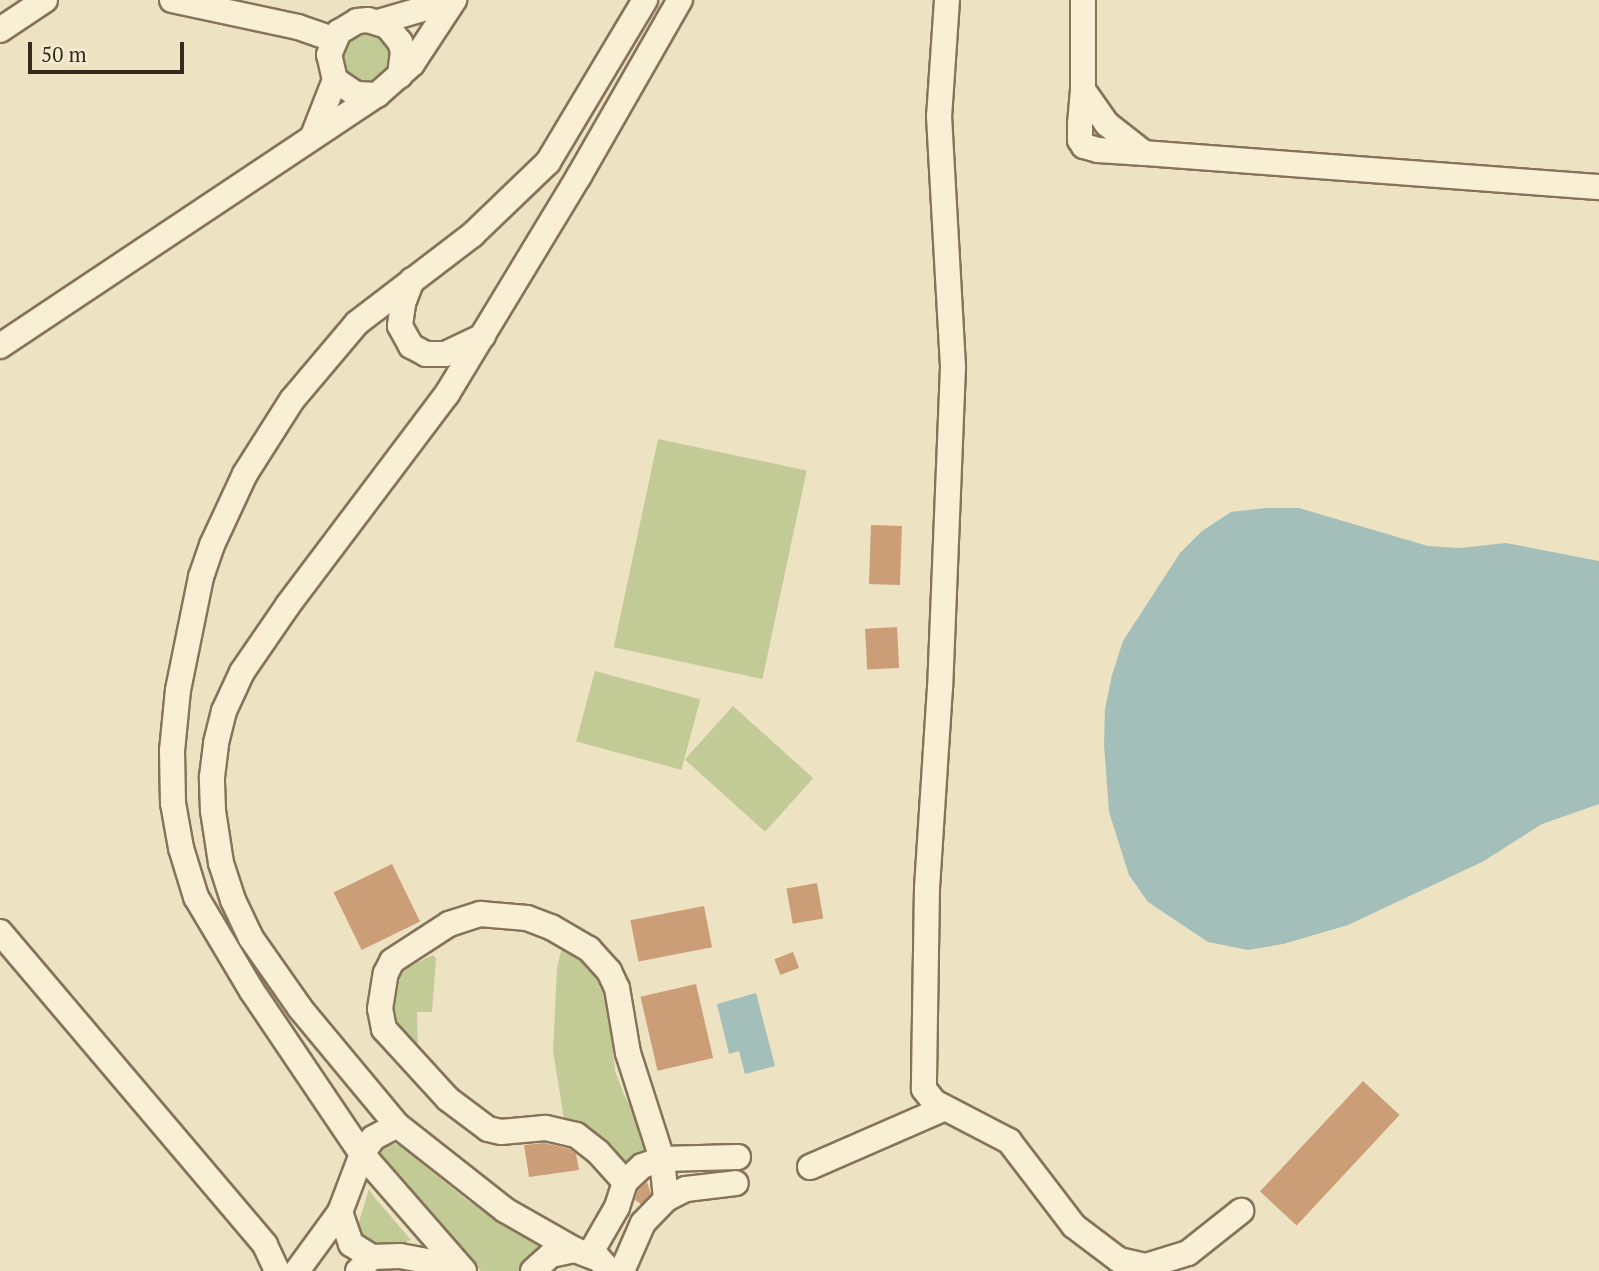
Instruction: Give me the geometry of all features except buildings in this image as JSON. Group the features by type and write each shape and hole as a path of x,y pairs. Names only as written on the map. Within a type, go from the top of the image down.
{"street":[{"path":"0,30 46,0"},
{"path":"172,0 298,27 333,39"},
{"path":"377,95 356,94 335,79 329,61 333,39 347,25 357,21 378,22 430,7 441,0"},
{"path":"0,346 377,95 412,64 454,0"},
{"path":"461,1269 362,1154 252,991 196,897 177,826 172,751 178,690 201,577 245,474 292,400 358,323 472,235 548,162 645,0"},
{"path":"610,1271 582,1252 505,1210 397,1125 300,1008 251,938 221,863 212,777 216,743 224,711 247,664 447,394 680,0"},
{"path":"947,0 939,116 953,367 940,687 927,888 924,1089 934,1102 1009,1142 1074,1226 1119,1260 1146,1266 1188,1253 1241,1211"},
{"path":"1083,0 1080,140 1084,146 1098,150 1599,187"},
{"path":"378,22 387,26 400,42 403,62 400,76"},
{"path":"313,136 335,79"},
{"path":"412,279 402,304 400,326 411,345 426,354 445,354 483,336"},
{"path":"625,1182 598,1152 576,1135 545,1128 501,1132 488,1129 448,1098 384,1029 380,1009 387,968 392,961 449,924 480,914 527,918 551,926 579,941 609,971 617,988 628,1053 663,1159 666,1199"},
{"path":"0,932 265,1245 277,1271"},
{"path":"810,1167 946,1108"},
{"path":"296,1271 340,1212 362,1154 382,1130 397,1125"},
{"path":"533,1271 551,1255 582,1252 617,1207 625,1182 642,1166 663,1159 738,1157"},
{"path":"622,1271 643,1223 666,1199 686,1189 736,1183"},
{"path":"617,1207 643,1223"},
{"path":"340,1212 351,1244 365,1264 400,1256 461,1269"}],"green space":[{"path":"370,30 387,39 394,64 368,87 343,76 340,49 352,34"},
{"path":"658,439 807,471 762,679 614,647"},
{"path":"595,671 700,699 681,770 576,742"},
{"path":"733,706 813,778 765,832 685,760"},
{"path":"567,946 576,948 607,984 615,1071 624,1095 650,1140 651,1148 628,1167 564,1119 553,1051 557,968 561,951"},
{"path":"433,955 436,959 432,1012 417,1012 418,1054 389,1021 392,986 404,969"},
{"path":"384,1142 399,1145 468,1201 546,1248 521,1271 481,1271 464,1256 378,1156"},
{"path":"369,1189 411,1240 404,1243 368,1243 361,1238 359,1222"}],"water":[{"path":"1299,508 1428,546 1460,548 1506,543 1599,561 1599,804 1542,824 1482,862 1348,925 1283,944 1248,950 1208,942 1148,902 1129,875 1109,812 1104,745 1105,709 1112,675 1123,641 1180,553 1202,531 1231,512"},
{"path":"756,993 775,1066 745,1074 739,1051 729,1054 717,1004"}]}
